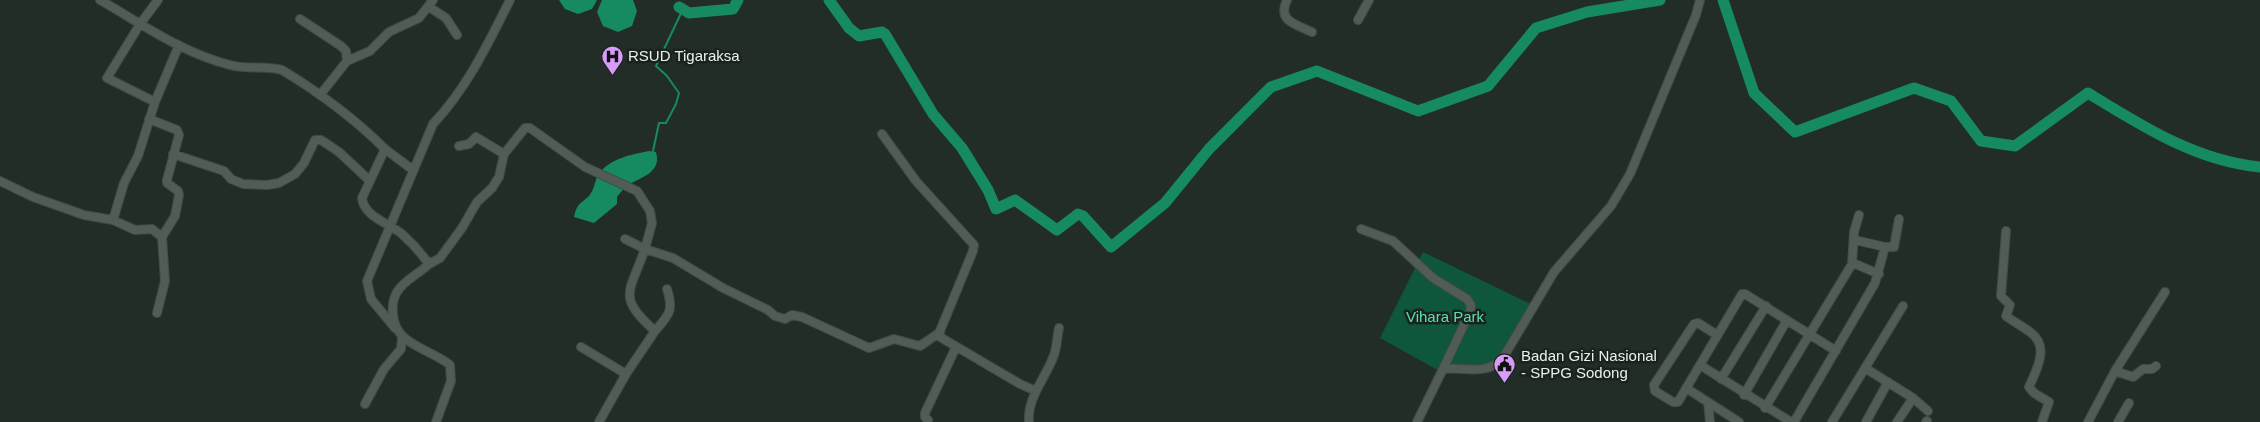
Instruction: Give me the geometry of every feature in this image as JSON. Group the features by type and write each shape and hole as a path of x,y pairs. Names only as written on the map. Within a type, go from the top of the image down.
{"street":[{"path":"100,0 179,45 230,66 282,70 352,118 379,141 385,149 414,170"},
{"path":"155,102 107,78 140,24 158,0"},
{"path":"436,422 451,381 450,365 402,337 371,299 367,281 433,124 448,108 471,76 510,0"},
{"path":"1287,0 1283,9 1284,15 1290,21 1312,32"},
{"path":"1358,20 1369,0"},
{"path":"1442,369 1483,370 1497,364 1511,345 1554,272 1621,192 1696,15 1700,0"},
{"path":"320,95 347,61 370,51 389,32 419,18 431,3 446,18 457,35"},
{"path":"300,19 341,46 346,51 347,61"},
{"path":"113,220 124,183 138,156 155,102 179,45"},
{"path":"149,119 178,131 178,141 173,154 167,183 178,191 179,195 175,216 162,237 165,280 157,313"},
{"path":"396,329 392,317 392,303 397,292 429,264 440,258 462,228 477,202 492,188 499,177 504,154 524,128 530,128 585,167 637,191 650,211 652,223 645,250 629,289 629,298 633,310 654,331"},
{"path":"625,239 645,250 673,258 723,288 768,310 781,319 792,315 802,317 869,348 894,339 920,346 939,333 974,245 916,181 882,134"},
{"path":"459,146 469,144 476,138 504,154"},
{"path":"173,154 226,172 232,179 243,184 273,184 283,182 295,174 304,163 315,140 321,140 339,152 370,181"},
{"path":"385,149 362,198 363,205 375,218 389,225 419,251 429,264"},
{"path":"0,181 33,197 84,215 113,220 135,230 152,229 162,237"},
{"path":"1765,408 1853,263 1854,240 1860,215"},
{"path":"1854,240 1885,247 1894,247 1899,219"},
{"path":"1361,229 1393,241 1432,278 1467,299 1471,305 1470,312 1417,422"},
{"path":"2006,231 2001,296 2010,305 2006,316 2033,334 2041,348 2041,357 2030,387 2031,390 2049,402 2042,422"},
{"path":"1700,365 1744,395 1792,422 1836,351 1879,274 1885,247"},
{"path":"1853,263 1879,274"},
{"path":"599,422 626,374 654,331 668,316 671,308 667,289"},
{"path":"2088,422 2115,371 2165,292"},
{"path":"1716,336 1698,323 1694,324 1654,388 1655,391 1676,403 1742,294 1746,294 1766,306 1836,351"},
{"path":"1721,379 1766,306"},
{"path":"1832,422 1903,306"},
{"path":"1744,395 1787,320"},
{"path":"1029,422 1028,413 1036,391 1054,355 1059,328"},
{"path":"939,333 942,340 1036,391"},
{"path":"365,404 384,369 401,349 402,337"},
{"path":"581,347 626,374"},
{"path":"928,420 925,417 925,413 956,347"},
{"path":"2115,371 2133,377 2143,369 2152,369 2156,366"},
{"path":"1865,368 1913,398 1928,411"},
{"path":"1866,422 1888,382"},
{"path":"1686,388 1736,421"},
{"path":"1898,422 1913,398"},
{"path":"1708,402 1710,422"},
{"path":"2118,422 2129,404"}],"green space":[{"name":"Vihara Park","path":"1423,252 1533,305 1492,368 1455,365 1443,373 1380,338"}],"shaded area":[{"path":"559,0 597,0 592,9 578,14 565,9"},
{"path":"602,0 633,0 637,11 632,26 618,32 603,26 597,12"},
{"path":"649,151 656,152 656,165 653,170 628,185 617,197 617,204 594,223 574,217 577,207 591,193 598,175 603,169 621,158"}],"waterway":[{"path":"679,7 689,13 733,9 738,0"},
{"path":"829,0 849,28 859,36 882,32 885,34 933,114 962,148 988,190 996,209 1015,200 1057,230 1078,214 1083,216 1111,247 1165,203 1209,149 1271,87 1317,71 1418,111 1488,86 1536,28 1587,12 1660,0"},
{"path":"1723,0 1754,93 1795,132 1914,88 1951,101 1981,141 2015,146 2088,93 2149,129 2192,150 2214,158 2260,167"},
{"path":"653,151 659,123 666,123 676,104 679,93 667,76 656,66 683,9"}],"place":[{"name":"RSUD Tigaraksa","path":"612,75"},
{"name":"Badan Gizi Nasional - SPPG Sodong","path":"1505,384"}]}
